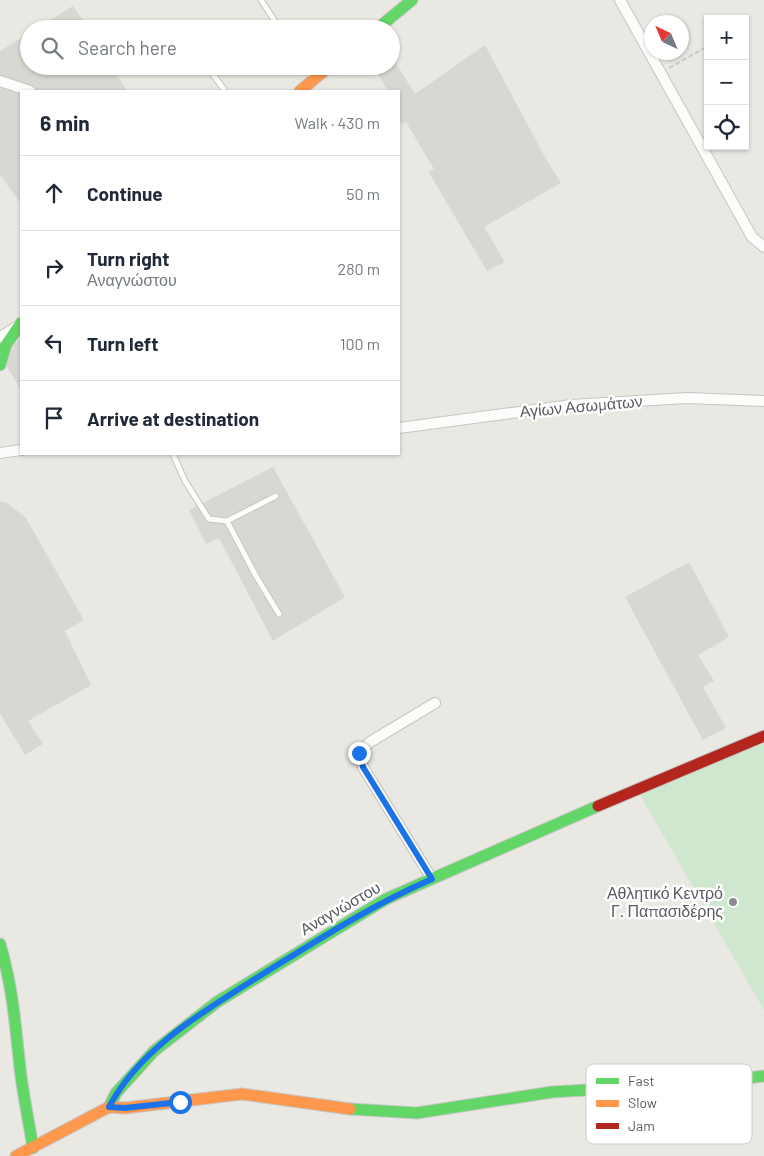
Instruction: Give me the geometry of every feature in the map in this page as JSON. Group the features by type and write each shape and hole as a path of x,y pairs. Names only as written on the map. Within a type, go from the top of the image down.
{"street":[{"path":"620,0 752,237 764,248"},
{"path":"388,20 410,1"},
{"path":"301,90 320,75"},
{"path":"0,81 27,90"},
{"path":"0,337 20,324"},
{"path":"0,365 6,345 20,324"},
{"name":"Αγίων Ασωμάτων","path":"400,428 571,405 688,398 764,401"},
{"path":"0,453 20,450"},
{"path":"432,879 363,767 359,753 370,742 435,703"},
{"name":"Αναγνώστου","path":"109,1107 116,1093 154,1051 218,1002 386,899 522,837 764,736"},
{"path":"0,944 11,982 18,1032 20,1069 33,1152"},
{"path":"16,1156 33,1152 109,1107 125,1108 242,1094 355,1110 417,1113 552,1092 586,1090"}],"lane":[{"path":"261,0 274,20"},
{"path":"213,75 224,90"},
{"path":"311,75 314,80"},
{"path":"173,455 184,480 205,516 215,521 227,521 276,496"},
{"path":"227,521 256,576 279,614"}],"path":[{"path":"660,73 704,48"}],"shaded area":[{"path":"73,6 83,20 50,20"},
{"path":"20,39 20,75 117,75 126,90 20,90 20,203 0,175 0,51"},
{"path":"485,45 546,159 561,183 484,227 505,262 487,271 428,171 434,169 406,122 402,124 400,121 400,90 387,90 378,75 400,75 400,70 415,94"},
{"path":"20,339 20,388 5,363 15,344"},
{"path":"273,467 345,597 273,641 219,538 206,544 189,510"},
{"path":"0,501 7,503 26,518 84,620 65,631 91,685 28,721 43,744 25,755 0,713"},
{"path":"689,562 729,637 698,655 714,681 703,687 726,728 703,740 625,597"}],"green space":[{"name":"Αθλητικό Κεντρό Γ. Παπασιδέρης","path":"764,738 764,1010 639,793"}],"traffic: fast":[{"path":"388,20 412,0"},
{"path":"0,365 6,345 20,324"},
{"path":"109,1107 116,1093 154,1051 217,1002 386,899 598,806"},
{"path":"0,944 11,991 21,1078 33,1148"},
{"path":"752,1078 764,1076"},
{"path":"350,1109 417,1113 552,1092 586,1090"}],"traffic: slow":[{"path":"301,90 319,75"},
{"path":"16,1156 109,1107 125,1108 242,1094 350,1109"}],"traffic: jam":[{"path":"598,806 764,736"}],"place":[{"name":"Αθλητικό Κεντρό Γ. Παπασιδέρης","path":"733,902"}],"route":[{"path":"180,1102 125,1108 109,1107 116,1093 154,1051 218,1002 337,927 386,899 432,879 409,845 363,767 359,753"}]}
